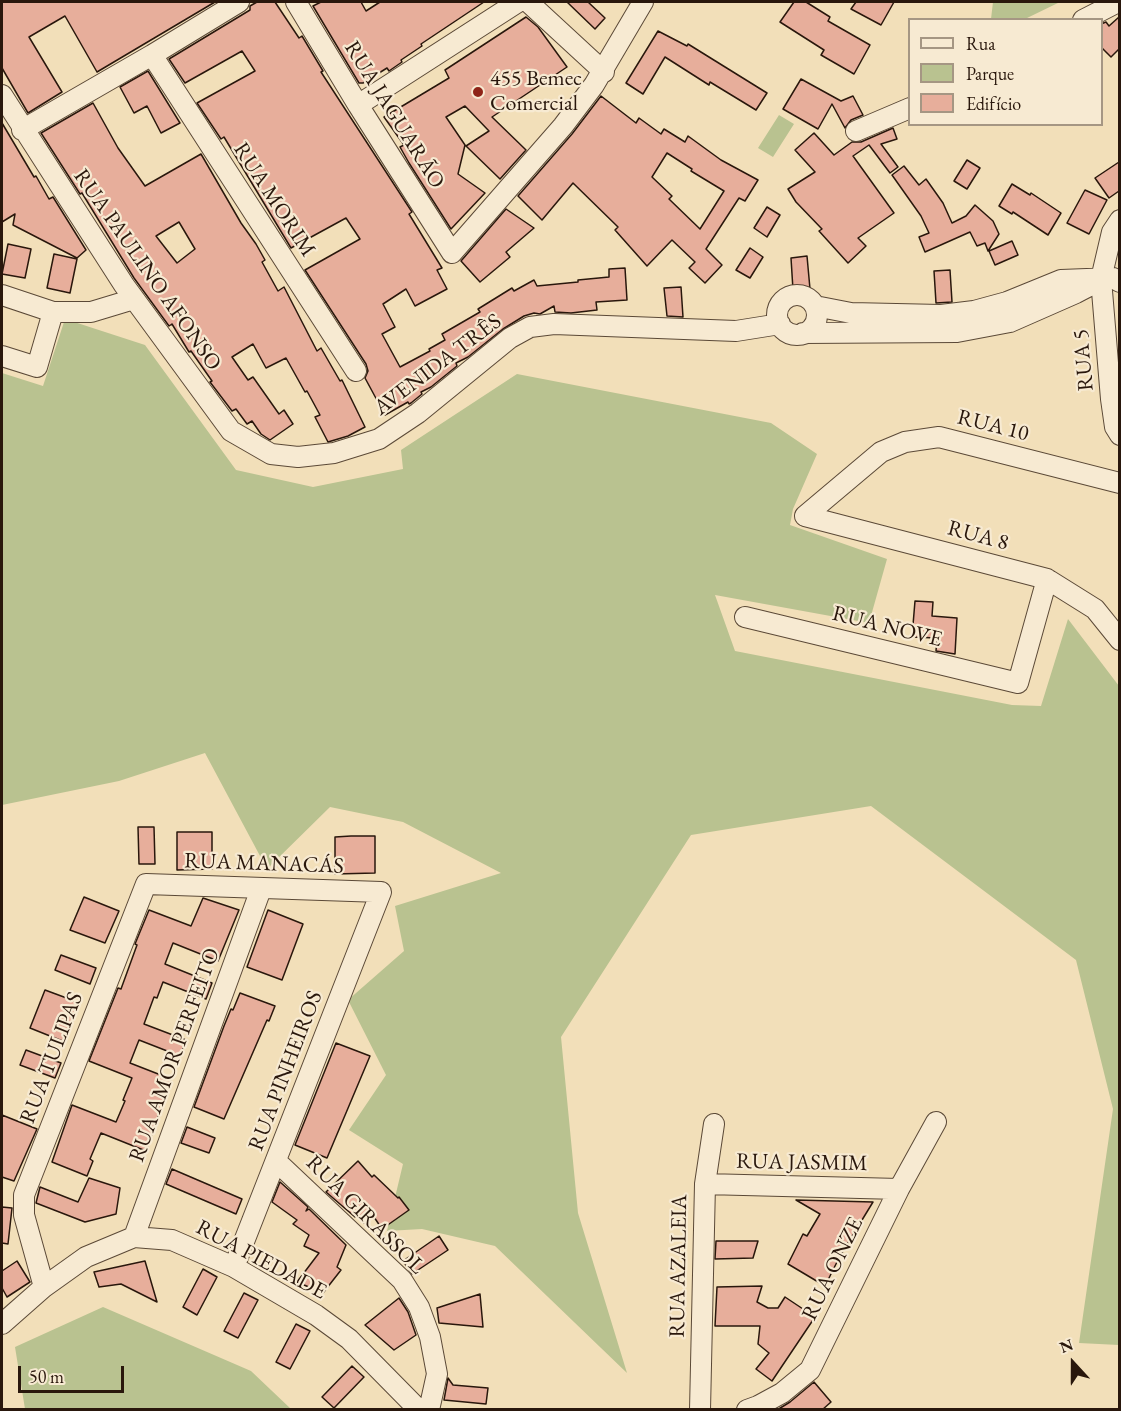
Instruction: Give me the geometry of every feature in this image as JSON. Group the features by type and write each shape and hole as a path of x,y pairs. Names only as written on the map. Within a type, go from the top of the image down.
{"street":[{"path":"22,130 239,2"},
{"name":"RUA JAGUARÃO","path":"296,2 452,253 563,126 604,72"},
{"path":"358,105 518,2"},
{"path":"528,2 604,72 643,2"},
{"path":"1087,18 1118,2"},
{"name":"RUA MORIM","path":"152,55 356,371"},
{"name":"RUA PAULINO AFONSO","path":"2,95 22,130 134,299 231,431 271,454"},
{"path":"856,131 908,108"},
{"path":"1111,280 1112,232 1119,220"},
{"path":"1061,280 1111,280 1010,322 957,332 790,333 778,319 780,306 788,297 794,295 807,297 815,306 851,313 941,315 974,311 1007,302 1061,280"},
{"name":"RUA 5","path":"1111,280 1111,399 1115,427 1119,435"},
{"path":"2,295 53,312 92,312 134,299"},
{"path":"803,333 809,330 816,320 815,306"},
{"path":"2,356 37,367 53,312"},
{"name":"AVENIDA TRÊS","path":"271,454 298,457 334,453 379,439 418,413 510,338 530,327 554,324 736,331 780,324"},
{"name":"RUA 10","path":"805,516 881,452 904,442 939,437 1119,483"},
{"name":"RUA 8","path":"805,516 1047,579 1095,609 1119,640"},
{"name":"RUA NOVE","path":"745,617 1018,683 1047,579"},
{"name":"RUA MANACÁS","path":"146,884 381,892"},
{"name":"RUA TULIPAS","path":"44,1287 24,1215 24,1195 146,884"},
{"name":"RUA AMOR PERFEITO","path":"134,1237 261,889"},
{"name":"RUA PINHEIROS","path":"234,1268 381,892"},
{"name":"RUA ONZE","path":"747,1410 782,1393 810,1370 899,1189 936,1122"},
{"name":"RUA AZALEIA","path":"700,1410 705,1185 714,1124"},
{"name":"RUA GIRASSOL","path":"276,1161 402,1280 419,1307 430,1337 437,1374 429,1410"},
{"name":"RUA JASMIM","path":"705,1185 899,1189"},
{"name":"RUA PIEDADE","path":"2,1324 44,1287 86,1257 134,1237 172,1240 234,1268 316,1315 349,1340 419,1410"}],"green space":[{"path":"993,2 1060,2 1027,18 991,18"},
{"path":"779,115 794,124 773,157 758,148"},
{"path":"65,319 145,345 236,470 313,487 403,469 401,450 517,374 771,423 817,454 793,509 790,525 887,559 869,623 715,595 735,651 1012,705 1041,706 1068,619 1119,686 1119,1345 1079,1343 1113,1109 1076,960 871,806 691,835 561,1037 578,1213 627,1373 495,1246 422,1229 387,1231 403,1164 349,1130 386,1075 348,1000 404,951 395,906 501,873 403,822 330,807 267,869 205,753 119,781 2,805 2,373 43,386"},
{"path":"103,1307 251,1371 291,1409 25,1409 15,1347"}],"building":[{"path":"2,2 215,2 97,72 65,16 29,37 62,92 28,113 2,68"},
{"path":"257,2 275,2 299,38 302,36 323,71 321,72 412,212 409,214 442,268 437,270 447,289 415,306 406,289 383,304 395,327 382,334 400,367 445,340 442,334 480,312 478,309 512,288 514,291 534,280 537,286 578,282 578,280 609,277 609,269 625,268 627,300 596,302 597,310 571,313 555,312 554,306 540,314 524,316 503,329 468,357 456,363 457,366 431,387 421,392 422,394 411,403 408,402 385,415 365,378 368,371 366,364 305,270 360,239 346,218 291,248 224,137 221,139 197,103 255,71 242,51 185,83 169,59 250,10 250,6"},
{"path":"321,2 361,2 366,11 380,2 484,2 421,44 422,46 389,71 387,68 363,83 359,83 313,6"},
{"path":"567,2 588,2 605,18 595,29"},
{"path":"794,2 806,2 830,17 828,21 870,45 854,74 821,55 824,50 780,22"},
{"path":"856,2 894,2 881,25 851,9"},
{"path":"526,17 538,27 567,67 492,117 526,150 500,179 466,146 489,131 465,106 446,117 465,145 458,174 485,193 451,229 400,147 404,145 384,117 449,78 445,70"},
{"path":"1119,17 1119,49 1111,57 1103,49 1103,23 1106,22 1109,26"},
{"path":"658,31 687,46 688,44 767,93 756,110 710,82 709,85 665,57 643,94 626,83"},
{"path":"148,71 180,123 161,133 147,106 134,113 120,87"},
{"path":"801,79 841,101 853,96 863,115 851,120 845,128 832,104 818,129 783,109"},
{"path":"601,96 636,123 639,118 661,134 664,129 685,142 688,136 721,160 758,180 745,201 739,198 706,249 722,265 705,283 689,268 695,262 672,240 647,266 615,230 618,227 573,183 542,220 518,196 572,134","holes":["667,153 692,169 691,171 724,191 700,229 669,199 672,196 652,177"]},
{"path":"93,103 118,148 145,186 201,154 265,260 262,262 278,291 284,287 317,351 321,348 340,381 342,380 365,427 348,436 328,442 315,417 320,415 286,358 266,368 253,344 232,357 248,380 253,377 279,414 284,410 293,424 270,440 261,434 252,421 247,424 236,409 232,411 210,382 212,381 191,351 189,352 172,324 169,326 134,278 82,193 80,194 41,133","holes":["179,222 195,249 177,263 156,236"]},
{"path":"2,123 34,177 36,176 49,199 53,197 86,250 77,258 13,225 15,214 2,222"},
{"path":"893,128 897,139 881,144 898,167 890,173 869,145 853,156 894,213 858,238 866,246 848,263 819,231 822,229 796,202 788,189 815,172 795,150 814,133 834,155 852,142 861,142"},
{"path":"967,160 980,168 967,189 954,181"},
{"path":"1119,162 1119,191 1109,198 1095,178"},
{"path":"904,166 919,185 926,179 943,203 952,223 966,216 975,205 993,221 999,234 988,251 985,243 977,246 970,232 925,252 919,237 929,233 921,216 892,175"},
{"path":"1012,184 1030,195 1031,193 1061,213 1048,235 1013,212 1012,214 999,206"},
{"path":"1085,190 1107,200 1089,234 1067,223"},
{"path":"767,207 780,215 767,237 754,228"},
{"path":"506,209 534,228 506,252 510,257 480,282 461,261"},
{"path":"1012,241 1018,255 995,265 989,251"},
{"path":"8,244 31,249 25,278 2,274"},
{"path":"750,248 763,257 750,278 736,270"},
{"path":"54,254 77,259 70,293 47,288"},
{"path":"807,256 810,289 793,290 791,258"},
{"path":"950,270 952,302 936,303 934,271"},
{"path":"681,287 683,317 667,316 664,288"},
{"path":"915,601 933,602 932,616 957,618 955,654 936,651 937,638 912,637"},
{"path":"138,827 154,827 155,864 139,864"},
{"path":"177,832 212,832 212,869 177,870"},
{"path":"375,836 375,873 335,874 335,837"},
{"path":"84,897 119,911 105,943 70,930"},
{"path":"203,898 239,910 218,961 173,943 165,964 212,983 206,999 163,982 157,998 154,997 144,1024 186,1040 180,1056 139,1040 130,1063 171,1079 146,1151 101,1133 90,1159 93,1161 87,1176 52,1162 72,1105 116,1122 125,1101 123,1100 132,1078 89,1061 118,988 121,989 137,945 135,944 149,910 191,926"},
{"path":"268,910 303,924 282,980 247,967"},
{"path":"61,955 96,968 90,984 55,970"},
{"path":"45,990 80,1003 65,1042 30,1028"},
{"path":"240,993 275,1006 224,1119 194,1107 224,1026"},
{"path":"336,1043 370,1056 327,1158 295,1145"},
{"path":"26,1050 61,1063 55,1078 20,1065"},
{"path":"2,1115 37,1129 14,1181 2,1177"},
{"path":"187,1127 215,1138 209,1153 181,1143"},
{"path":"358,1161 372,1177 374,1175 399,1197 409,1210 382,1229 374,1217 364,1223 358,1214 355,1217 326,1192"},
{"path":"172,1169 242,1199 236,1214 166,1184"},
{"path":"89,1178 120,1188 116,1214 85,1222 36,1203 40,1187 78,1202"},
{"path":"280,1182 308,1207 306,1211 309,1209 346,1245 337,1267 341,1270 323,1293 297,1282 319,1253 304,1246 309,1235 293,1224 297,1220 272,1202"},
{"path":"796,1200 873,1202 840,1256 825,1286 788,1264 803,1234 807,1236 820,1214"},
{"path":"2,1207 12,1208 8,1244 2,1243"},
{"path":"439,1236 448,1250 412,1274 403,1261"},
{"path":"716,1241 758,1241 753,1258 715,1259"},
{"path":"17,1261 30,1282 7,1297 2,1288 2,1271"},
{"path":"145,1261 157,1302 121,1284 99,1287 94,1272"},
{"path":"203,1269 217,1277 197,1315 183,1307"},
{"path":"762,1286 757,1302 768,1308 778,1308 785,1297 815,1317 772,1381 756,1369 769,1353 758,1344 760,1326 715,1326 717,1287"},
{"path":"244,1293 258,1300 238,1338 224,1331"},
{"path":"480,1294 483,1327 439,1323 437,1308"},
{"path":"399,1298 408,1312 416,1335 394,1350 365,1325"},
{"path":"296,1324 310,1331 290,1369 276,1362"},
{"path":"352,1366 364,1377 334,1408 322,1397"},
{"path":"448,1378 453,1385 488,1388 486,1404 444,1400"},
{"path":"814,1382 831,1402 822,1410 777,1410 790,1402"}],"place":[{"name":"455 Bemec Comercial","path":"478,92"}]}
